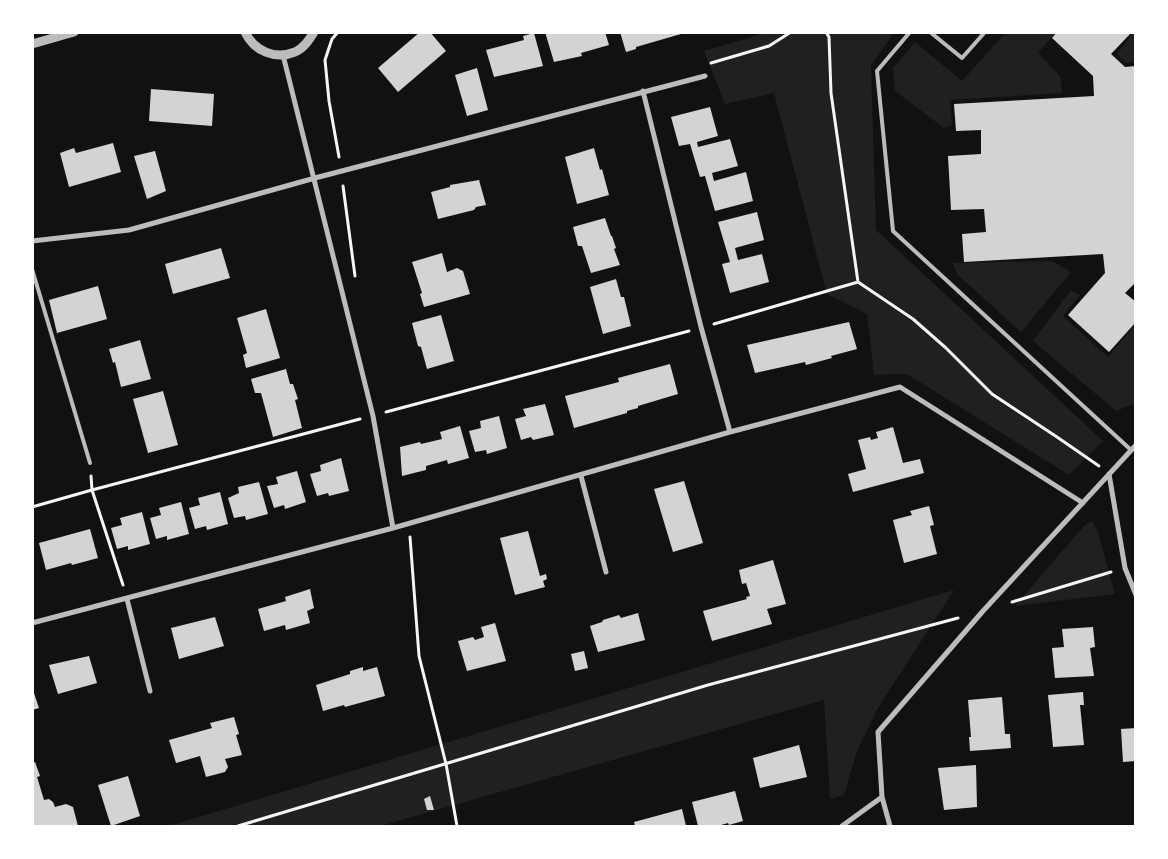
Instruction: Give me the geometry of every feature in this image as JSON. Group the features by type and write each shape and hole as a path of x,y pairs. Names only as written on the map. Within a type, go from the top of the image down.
{"street":[{"path":"32,44 74,32"},
{"path":"245,32 255,46 268,53 283,55 296,51 307,43 314,32"},
{"path":"283,55 373,416 393,528"},
{"path":"32,241 129,230 341,171 705,76"},
{"path":"643,91 701,327 730,432"},
{"path":"32,624 409,524 730,432 900,387 1083,503"},
{"path":"890,826 882,797 878,732 983,611 1136,445"},
{"path":"1109,474 1125,568 1136,595"},
{"path":"581,476 606,572"},
{"path":"127,598 150,691"},
{"path":"842,826 882,797"}],"lane":[{"path":"910,32 877,71 893,231 1131,450"},
{"path":"930,32 962,58 985,32"},
{"path":"32,269 90,463"}],"path":[{"path":"338,32 332,39 325,60 329,101 341,171 355,279"},
{"path":"692,79 707,64 768,46 791,32"},
{"path":"826,32 829,37 831,93 858,282 912,319 946,348 992,394 1109,474"},
{"path":"32,507 701,327 858,282"},
{"path":"90,463 92,490 127,598"},
{"path":"409,524 419,656 446,764 457,826"},
{"path":"1012,602 1125,568"},
{"path":"238,826 708,685 983,611"}],"shaded area":[{"path":"1006,32 1055,33 1038,53 1060,76 1062,93 950,100 952,125 944,128 895,91 893,68 915,42 962,81"},
{"path":"1134,32 1135,62 1126,63 1117,54"},
{"path":"758,33 893,33 871,66 876,230 1103,441 1069,475 907,374 874,375 867,314 827,294 774,93 725,104 704,51 758,35"},
{"path":"1052,261 1071,272 1021,332 957,274 953,263"},
{"path":"1071,290 1080,295 1063,316 1108,357 1135,325 1135,403 1116,411 1033,341"},
{"path":"1092,521 1098,532 1115,594 1015,606 1084,526"},
{"path":"954,590 878,708 857,751 844,795 830,799 824,700 380,826 169,826"}],"building":[{"path":"420,32 430,32 446,51 398,92 378,68"},
{"path":"545,32 605,32 609,45 581,53 582,56 554,62"},
{"path":"620,32 681,32 681,34 636,47 636,49 626,52"},
{"path":"1057,32 1128,32 1130,34 1111,54 1125,67 1136,66 1136,282 1125,293 1136,302 1136,322 1109,352 1068,315 1105,273 1103,254 964,262 962,234 986,232 984,209 951,210 948,156 981,154 981,130 956,131 954,104 1094,96 1093,76 1052,38"},
{"path":"534,33 543,66 494,77 486,50 524,40 523,36"},
{"path":"477,68 488,110 467,116 455,75"},
{"path":"151,89 214,94 212,126 149,121"},
{"path":"710,107 718,136 697,142 698,147 730,139 738,166 712,173 714,181 746,172 753,201 715,211 705,176 700,177 690,144 679,146 671,117"},
{"path":"113,143 121,172 69,187 60,153 74,148 76,153"},
{"path":"594,148 609,195 577,204 565,157"},
{"path":"155,151 166,191 147,199 134,156"},
{"path":"479,180 486,205 438,219 431,192 450,187 450,185"},
{"path":"757,212 764,240 735,248 738,260 762,254 769,282 730,293 722,264 730,262 718,222"},
{"path":"605,218 620,265 591,273 582,246 578,246 573,227"},
{"path":"221,248 230,278 173,294 165,264"},
{"path":"442,253 447,272 457,268 463,271 470,294 424,307 420,294 422,293 412,262"},
{"path":"616,279 621,297 624,297 631,326 603,334 590,287"},
{"path":"98,286 107,319 57,333 49,300"},
{"path":"266,309 280,358 246,368 243,355 247,353 237,318"},
{"path":"441,315 454,361 427,369 412,323"},
{"path":"849,322 857,349 806,365 805,362 755,373 747,345"},
{"path":"140,340 151,379 121,387 115,362 113,363 109,349"},
{"path":"670,364 678,394 638,406 638,408 627,411 627,413 574,428 565,396 619,382 618,378"},
{"path":"286,369 290,384 293,384 298,399 295,400 302,428 273,437 261,393 255,393 251,379"},
{"path":"163,391 178,445 148,453 133,399"},
{"path":"545,404 554,435 533,440 531,437 521,440 515,419 526,416 523,409"},
{"path":"499,416 507,448 487,454 486,450 475,452 469,431 481,428 480,421"},
{"path":"460,426 469,458 448,464 447,460 426,466 426,470 402,476 400,447 442,439 440,432"},
{"path":"893,427 903,463 920,459 924,473 853,492 848,474 866,469 858,440 870,437 871,440 878,438 876,432"},
{"path":"341,458 349,491 329,496 328,493 317,496 310,474 321,471 320,465"},
{"path":"297,471 306,502 285,509 284,505 274,508 267,486 278,484 276,477"},
{"path":"684,481 703,543 673,552 654,489"},
{"path":"259,482 268,514 246,520 245,516 234,518 228,498 239,493 238,487"},
{"path":"220,492 228,524 207,530 206,526 195,529 189,508 200,505 198,498"},
{"path":"181,502 189,534 167,540 167,536 156,539 150,518 161,515 159,508"},
{"path":"929,506 934,525 930,526 937,554 904,563 893,520 912,515 910,511"},
{"path":"142,512 150,544 128,550 128,546 117,549 111,528 122,525 120,518"},
{"path":"90,529 98,558 46,570 39,543"},
{"path":"528,531 540,576 546,574 547,579 543,581 545,587 515,595 500,538"},
{"path":"773,560 786,604 767,609 772,624 712,641 703,611 747,599 746,597 750,596 746,583 742,584 739,570"},
{"path":"310,589 314,608 307,611 310,623 286,630 285,625 264,631 258,609 286,601 285,597"},
{"path":"638,613 645,640 598,652 590,626 619,615 621,618"},
{"path":"215,617 224,646 179,659 171,628"},
{"path":"495,623 506,661 467,671 458,641 473,637 475,640 484,637 481,627"},
{"path":"1093,627 1095,647 1090,648 1094,676 1055,678 1052,648 1064,647 1062,629"},
{"path":"584,651 588,668 575,671 571,654"},
{"path":"89,656 97,683 58,694 49,665"},
{"path":"363,667 363,671 377,667 385,696 323,711 316,685 350,674 350,671"},
{"path":"32,687 39,708 32,710"},
{"path":"1083,692 1084,705 1080,705 1084,745 1053,747 1048,695"},
{"path":"1002,697 1005,734 1010,734 1011,748 970,751 969,737 971,737 968,700"},
{"path":"234,717 239,734 236,735 242,755 225,759 228,767 225,772 206,777 200,756 176,763 169,740 212,728 210,723"},
{"path":"1136,728 1136,761 1123,762 1121,729"},
{"path":"799,745 807,777 760,788 753,758"},
{"path":"35,762 40,776 37,777 44,800 49,799 55,807 66,804 73,807 78,826 32,826 32,763"},
{"path":"976,765 977,807 944,810 938,768"},
{"path":"128,776 140,816 111,826 98,785"},
{"path":"735,791 743,821 721,826 698,826 692,802"},
{"path":"430,796 434,810 427,810 424,799"},
{"path":"682,809 686,826 635,826 634,822"}]}
